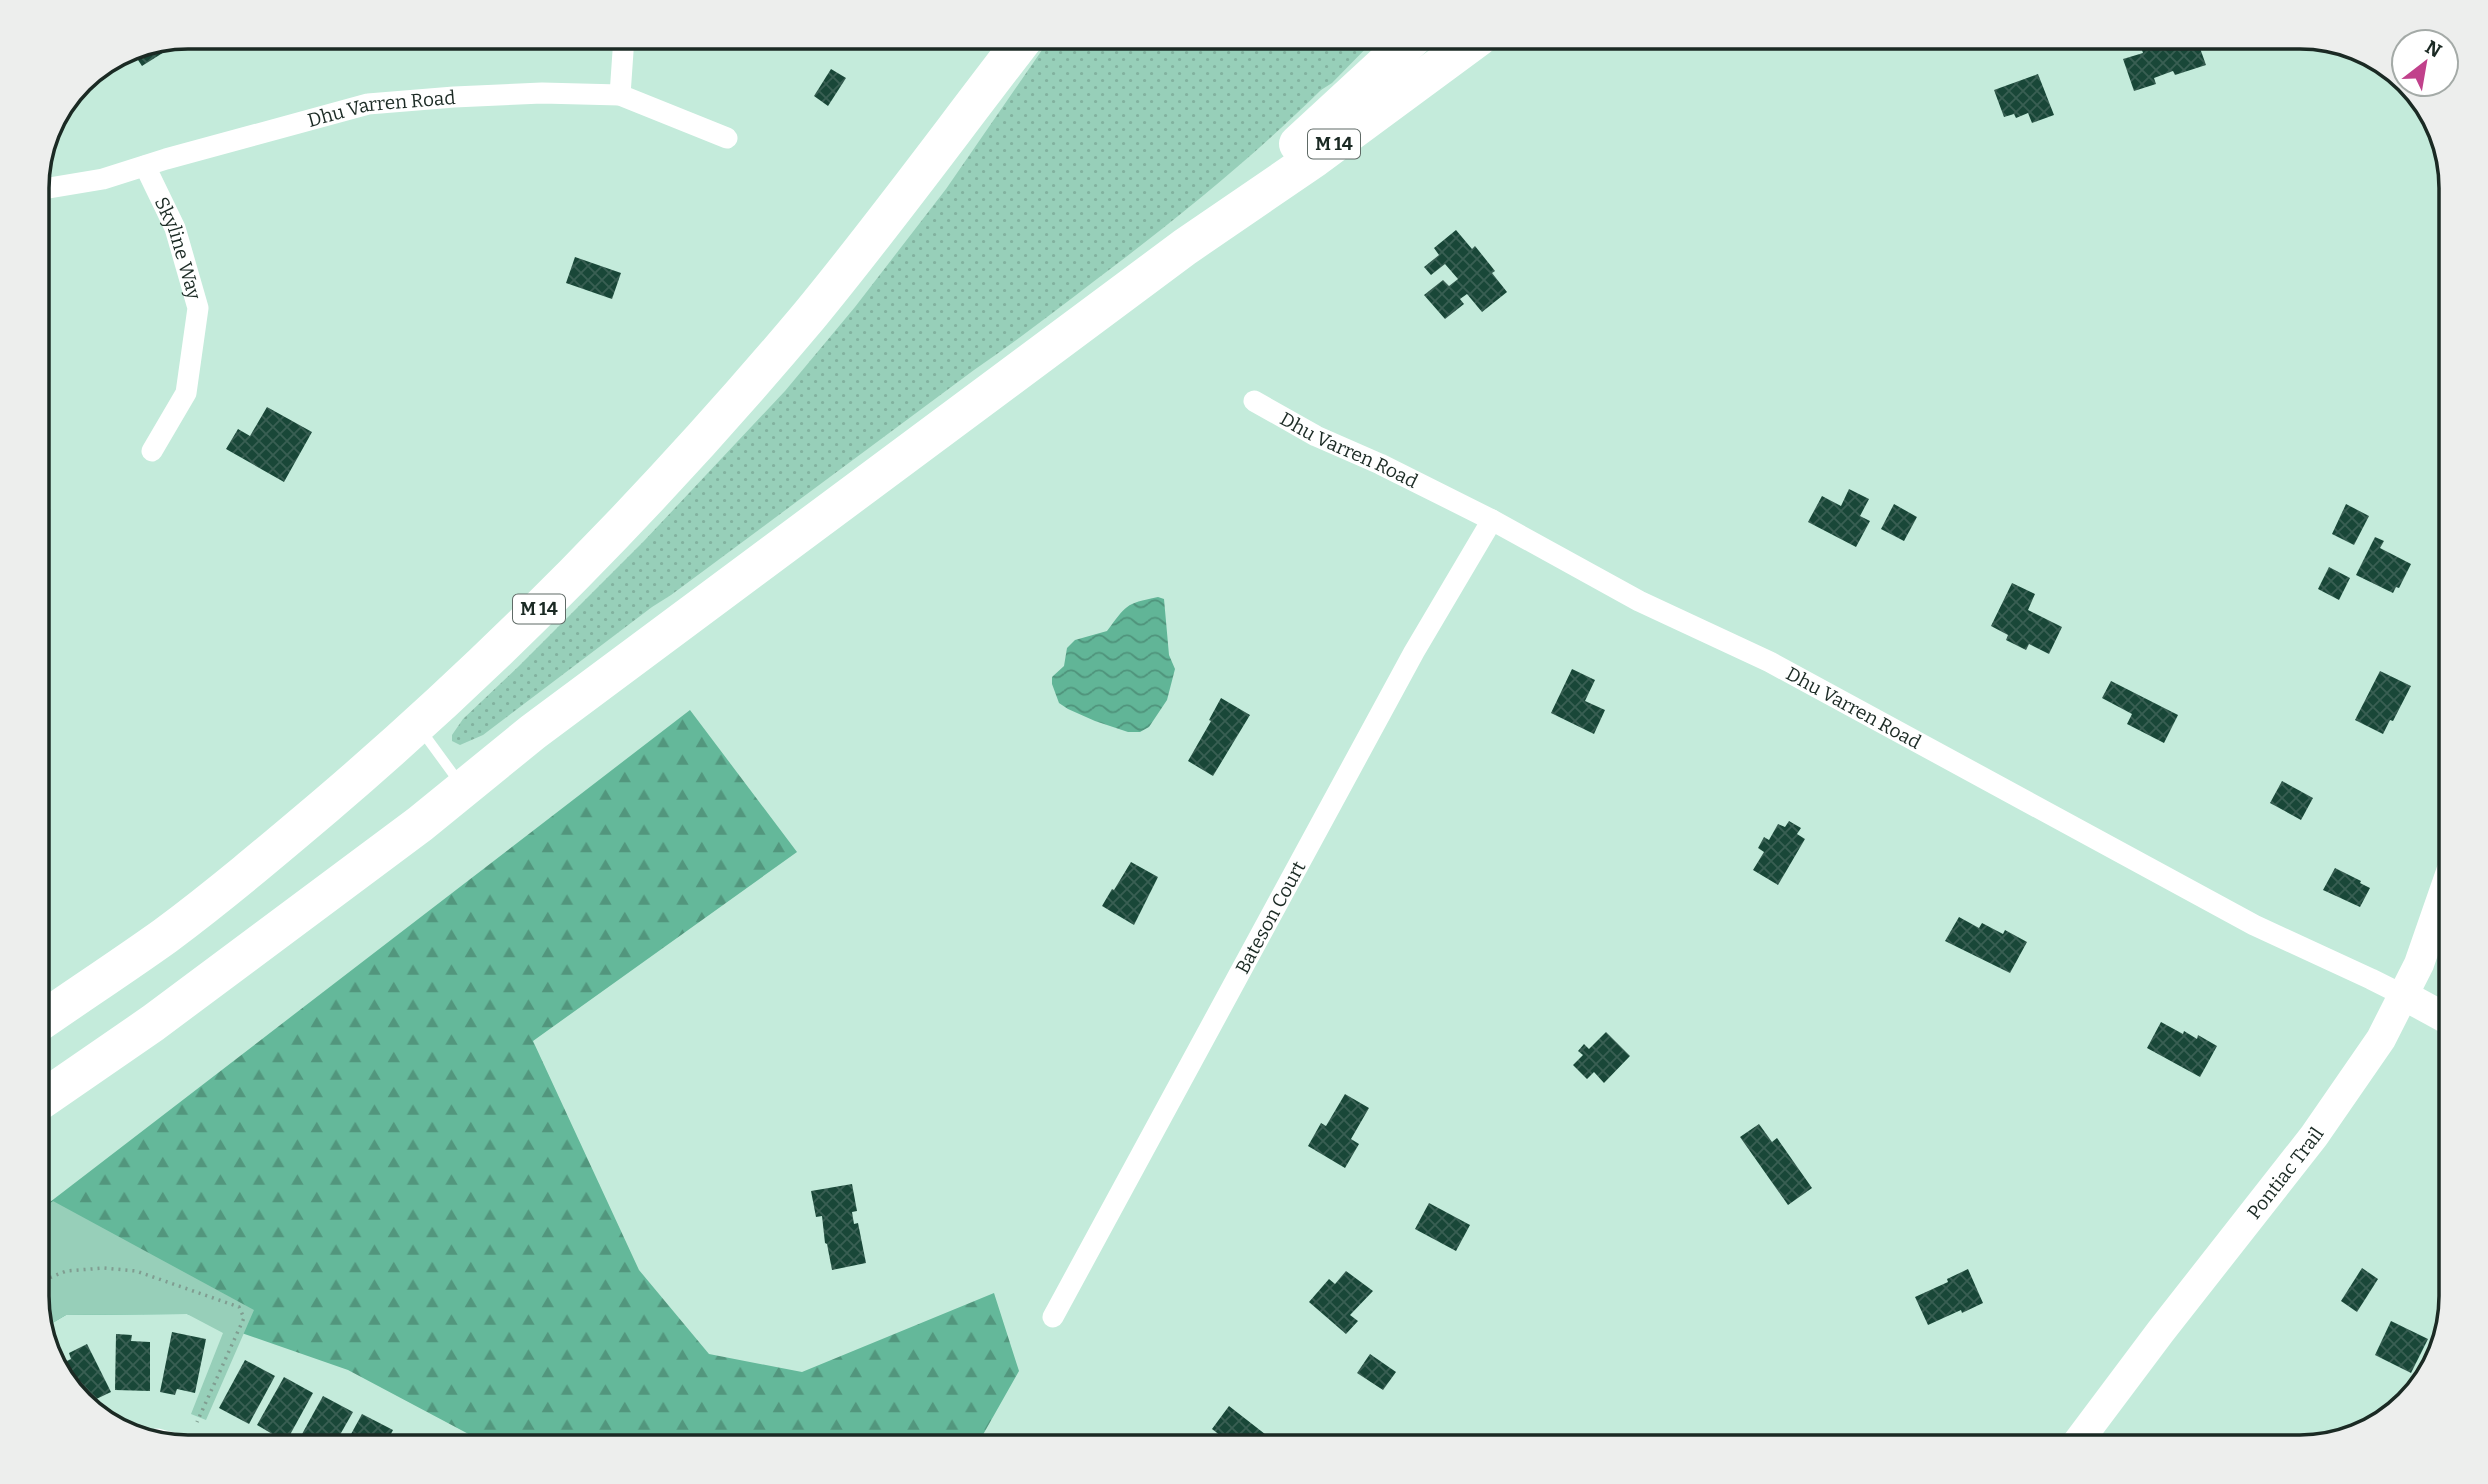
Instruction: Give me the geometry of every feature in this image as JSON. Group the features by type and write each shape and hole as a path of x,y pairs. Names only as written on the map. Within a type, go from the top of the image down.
{"highway":[{"path":"964,116 1000,49"},
{"name":"M 14","path":"49,1016 165,935 277,847 474,674 586,562 702,439 809,316 920,177 1016,49"},
{"path":"1185,247 1401,49"},
{"name":"M 14","path":"49,1095 153,1023 420,824 533,732 1185,247 1315,158 1463,49"}],"main road":[{"name":"Pontiac Trail","path":"2089,1435 2314,1136 2381,1039 2405,996 2439,906"},
{"name":"Dhu Varren Road","path":"2405,996 2439,1014"}],"street":[{"path":"620,95 623,49"},
{"name":"Dhu Varren Road","path":"49,188 103,179 368,104 454,97 542,93 620,95 726,138"},
{"name":"Skyline Way","path":"145,166 174,228 198,308 186,393 152,451"},
{"name":"Dhu Varren Road","path":"1254,401 1316,436 1380,464 1492,520 1639,601 1770,662 2254,925 2405,996"},
{"name":"Bateson Court","path":"1053,1317 1414,652 1492,520"}],"lane":[{"path":"418,725 464,788"}],"path":[{"path":"49,1278 66,1271 104,1268 136,1271 239,1307 244,1318 197,1422"}],"shaded area":[{"path":"1043,49 1365,49 1332,83 1321,90 1239,166 1064,304 652,607 483,735 460,745 452,741 452,735 463,719 644,541 785,391 855,307 946,189"},
{"path":"53,1201 254,1310 206,1420 191,1414 223,1333 187,1314 66,1315 52,1323 49,1305 49,1204"}],"green space":[{"path":"690,710 797,852 533,1041 639,1270 709,1354 802,1372 994,1293 1019,1371 983,1435 470,1435 348,1370 187,1314 66,1315 52,1323 49,1305 49,1203"}],"water":[{"path":"1158,597 1164,599 1169,655 1175,669 1167,700 1149,727 1140,732 1128,732 1095,721 1059,703 1052,677 1064,666 1067,648 1075,640 1107,631 1132,604"}],"building":[{"path":"2142,49 2200,49 2206,65 2175,75 2173,71 2154,78 2156,84 2134,91 2123,59 2143,53"},
{"path":"166,51 142,66 137,58"},
{"path":"831,69 846,78 828,106 814,96"},
{"path":"2038,74 2054,115 2032,123 2028,113 2016,118 2014,114 2004,117 1994,90"},
{"path":"1456,230 1472,249 1475,246 1495,271 1492,273 1507,292 1482,312 1467,294 1460,299 1464,304 1445,319 1424,295 1443,280 1449,286 1458,279 1445,264 1431,275 1424,267 1439,255 1434,248"},
{"path":"575,257 621,273 612,299 566,283"},
{"path":"267,407 312,432 284,482 226,449 238,429 250,436"},
{"path":"1849,489 1869,499 1860,516 1870,521 1856,547 1808,522 1822,496 1841,506"},
{"path":"1894,504 1917,517 1904,541 1881,529"},
{"path":"2346,504 2369,516 2354,545 2332,534"},
{"path":"2375,537 2384,541 2380,548 2411,564 2399,588 2396,587 2393,593 2356,575"},
{"path":"2329,567 2350,578 2339,600 2318,589"},
{"path":"2012,583 2035,594 2028,610 2062,627 2049,654 2029,644 2026,650 2006,640 2008,635 1991,626"},
{"path":"1572,669 1595,680 1585,701 1605,710 1594,734 1551,713"},
{"path":"2380,671 2411,686 2383,734 2355,720"},
{"path":"2111,681 2178,715 2164,743 2127,724 2132,714 2102,698"},
{"path":"1221,698 1250,715 1213,776 1188,761"},
{"path":"2282,781 2313,798 2301,820 2270,803"},
{"path":"1789,821 1801,828 1797,834 1805,839 1778,885 1753,870 1764,852 1758,848 1764,837 1769,840 1778,824 1785,827"},
{"path":"1131,862 1158,877 1134,925 1102,906"},
{"path":"2335,868 2370,888 2360,907 2323,890"},
{"path":"1959,917 1979,928 1982,923 2003,934 2005,930 2027,942 2010,973 1945,941"},
{"path":"2161,1022 2197,1039 2198,1035 2217,1046 2200,1077 2147,1048"},
{"path":"1606,1032 1630,1056 1604,1083 1594,1072 1587,1079 1573,1065 1583,1055 1578,1051 1584,1044 1589,1049"},
{"path":"1345,1094 1369,1108 1351,1139 1359,1144 1345,1168 1308,1146 1321,1123 1326,1126"},
{"path":"1759,1124 1772,1142 1777,1138 1812,1188 1788,1205 1740,1137"},
{"path":"852,1184 857,1211 852,1212 854,1224 858,1223 866,1263 832,1270 822,1216 816,1217 811,1191"},
{"path":"1429,1203 1470,1225 1456,1251 1415,1229"},
{"path":"2362,1268 2378,1279 2357,1312 2341,1301"},
{"path":"1968,1269 1983,1303 1928,1325 1915,1297 1948,1282 1947,1279"},
{"path":"1346,1271 1373,1291 1350,1315 1358,1321 1346,1334 1309,1302 1329,1279 1335,1284"},
{"path":"2391,1321 2428,1339 2411,1373 2375,1355"},
{"path":"172,1332 206,1339 195,1393 177,1389 175,1395 160,1392"},
{"path":"116,1334 132,1335 131,1341 150,1342 150,1391 115,1390"},
{"path":"87,1344 111,1392 95,1400 65,1362 71,1359 69,1353"},
{"path":"1370,1354 1396,1372 1383,1390 1357,1373"},
{"path":"245,1360 275,1376 249,1424 219,1408"},
{"path":"284,1377 313,1393 290,1435 274,1435 257,1425"},
{"path":"323,1396 353,1412 340,1435 302,1435"},
{"path":"1229,1406 1266,1435 1220,1435 1212,1429"},
{"path":"362,1414 393,1430 390,1435 351,1435"},
{"path":"1745,1434 1780,1434 1780,1435"}]}
